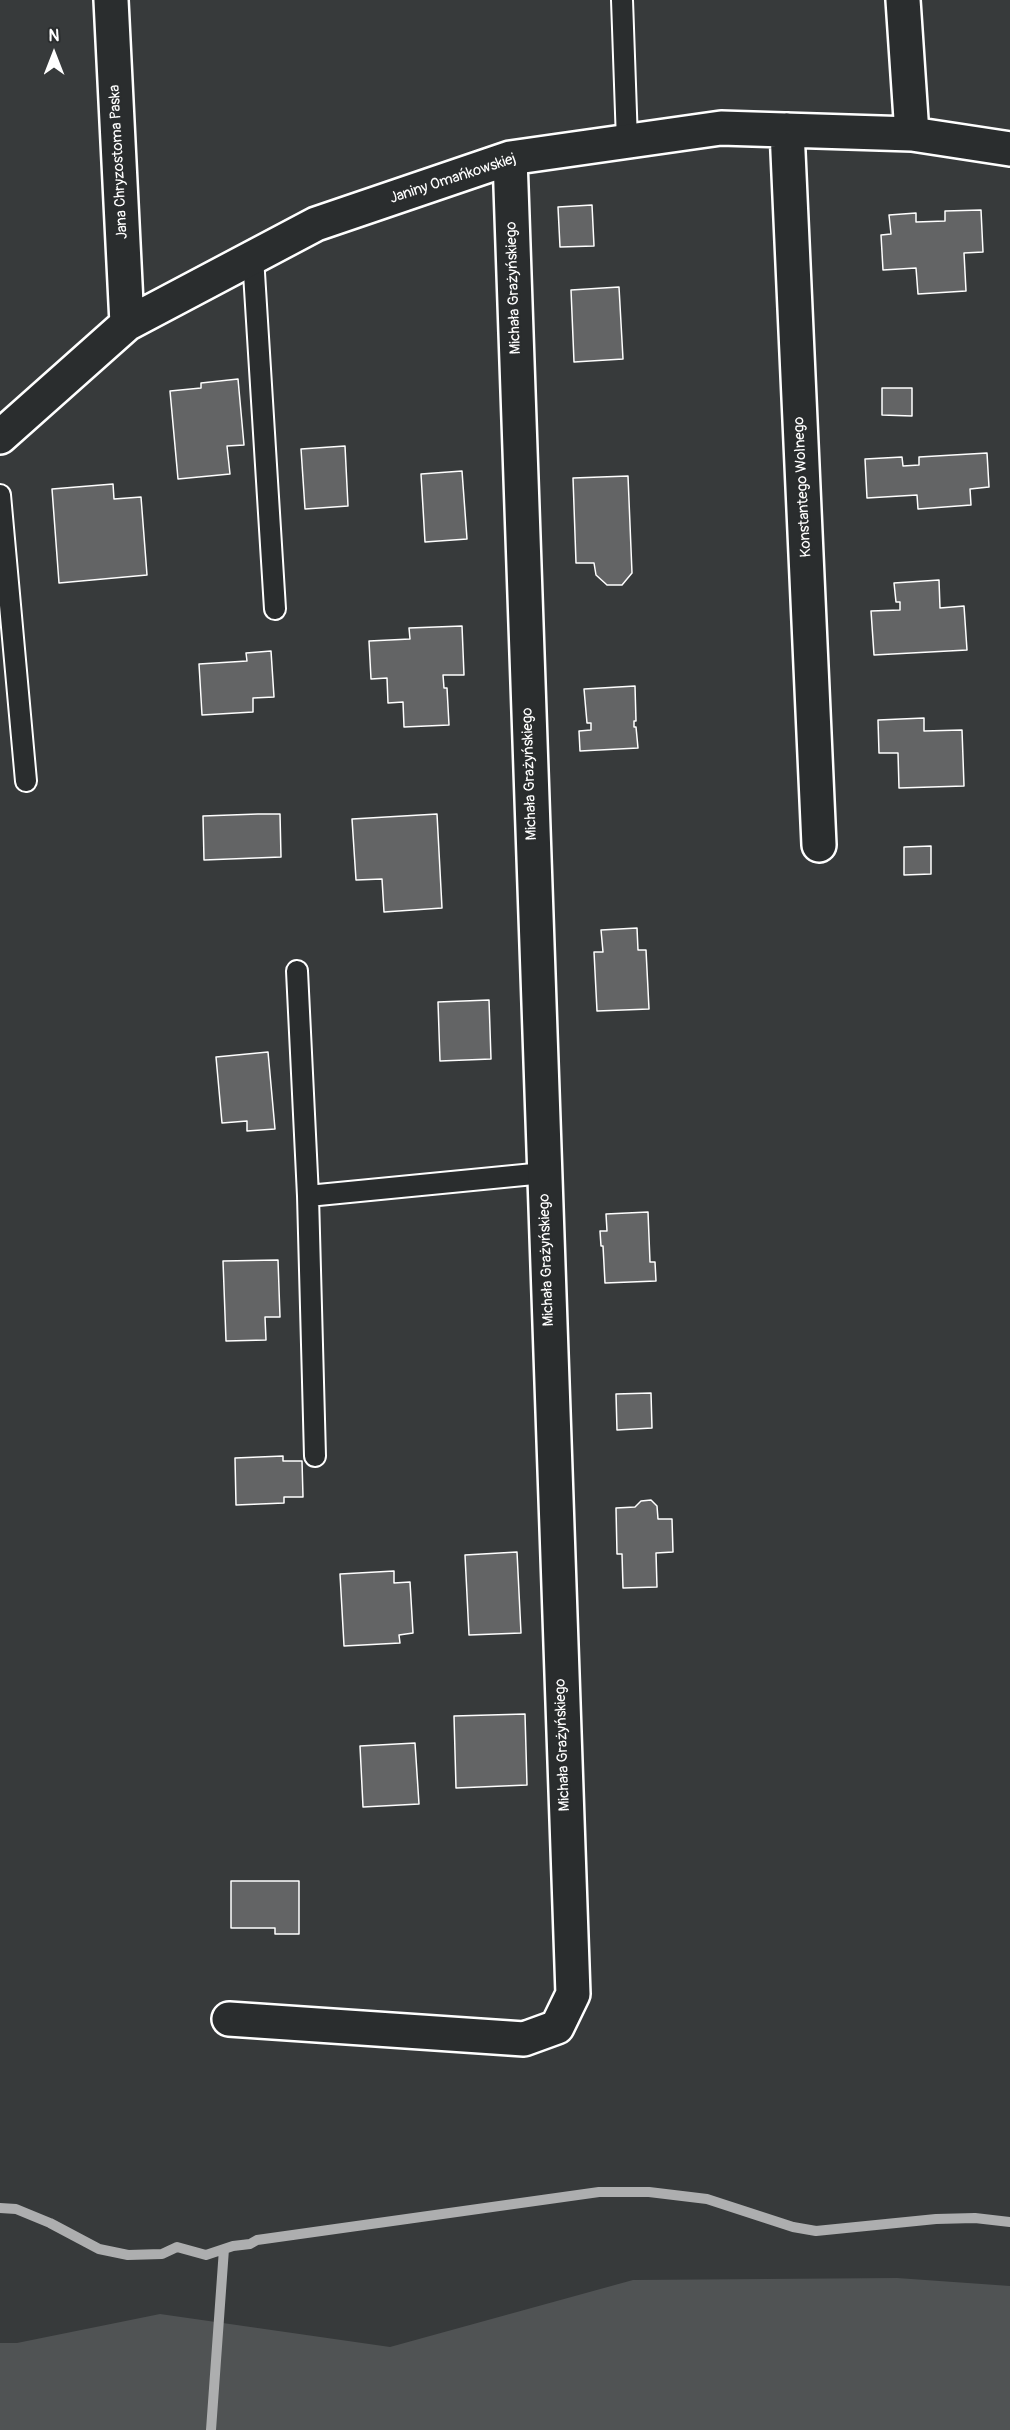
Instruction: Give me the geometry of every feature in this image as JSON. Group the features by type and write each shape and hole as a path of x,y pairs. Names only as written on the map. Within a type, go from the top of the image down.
{"street":[{"name":"Jana Chryzostoma Paska","path":"111,0 128,324"},
{"path":"903,0 912,134"},
{"name":"Janiny Omańkowskiej","path":"0,436 128,324 316,224 510,158 721,128 912,134 1010,148"},
{"name":"Konstantego Wolnego","path":"787,130 819,845"},
{"name":"Michała Grażyńskiego","path":"229,2019 524,2039 556,2027 573,1994 510,158"}],"lane":[{"path":"622,0 627,141"},
{"path":"252,257 275,609"},
{"path":"0,495 26,782"},
{"path":"297,971 308,1196 315,1456"},
{"path":"308,1196 544,1173"}],"shaded area":[{"path":"897,2278 1010,2286 1010,2430 0,2430 0,2343 17,2343 160,2314 390,2347 633,2280"}],"building":[{"path":"592,205 594,246 560,247 558,207"},
{"path":"981,210 983,252 964,253 966,291 918,294 916,268 883,270 881,235 891,234 889,215 916,213 916,222 945,221 945,211"},
{"path":"619,287 623,359 574,362 571,290"},
{"path":"238,379 244,445 227,446 230,474 178,479 170,391 201,388 201,383"},
{"path":"882,388 912,388 912,416 882,415"},
{"path":"345,446 348,506 305,509 301,449"},
{"path":"987,453 989,487 970,489 971,505 918,509 917,495 867,498 865,459 902,457 903,466 919,465 919,457"},
{"path":"462,471 467,539 425,542 421,474"},
{"path":"628,476 632,573 622,585 607,585 596,575 594,563 576,563 573,478"},
{"path":"113,484 114,499 141,497 147,575 59,583 52,489"},
{"path":"939,580 940,608 964,606 967,650 874,655 871,611 900,610 900,602 896,602 894,583"},
{"path":"462,626 464,675 443,675 444,688 447,688 449,725 404,727 403,702 388,703 387,678 371,679 369,641 410,639 409,628"},
{"path":"271,651 274,697 253,698 253,712 202,715 199,664 247,661 246,653"},
{"path":"635,686 636,721 634,721 634,727 636,727 638,748 580,751 579,731 591,730 591,723 587,723 584,689"},
{"path":"924,718 924,731 962,730 964,786 899,788 898,753 879,753 878,720"},
{"path":"280,814 281,857 204,860 203,816"},
{"path":"437,814 442,908 384,912 382,879 356,880 352,819"},
{"path":"931,846 931,874 904,875 904,847"},
{"path":"637,928 638,950 646,950 649,1009 597,1011 594,952 603,952 601,930"},
{"path":"489,1000 491,1059 440,1061 438,1002"},
{"path":"268,1052 275,1129 247,1131 247,1121 222,1123 216,1057"},
{"path":"648,1212 650,1262 655,1262 656,1281 605,1283 600,1231 607,1231 606,1214"},
{"path":"278,1260 280,1317 265,1317 266,1340 226,1341 223,1261"},
{"path":"651,1393 652,1428 617,1430 616,1394"},
{"path":"283,1456 283,1461 302,1461 303,1497 284,1497 284,1503 236,1505 235,1458"},
{"path":"651,1500 657,1506 658,1519 672,1519 673,1552 656,1553 657,1587 623,1588 622,1554 617,1554 616,1508 635,1507 641,1501"},
{"path":"517,1552 521,1633 469,1635 465,1555"},
{"path":"394,1571 394,1583 410,1582 413,1633 399,1635 400,1643 344,1646 340,1574"},
{"path":"525,1714 527,1785 456,1788 454,1716"},
{"path":"415,1743 419,1804 363,1807 360,1746"},
{"path":"231,1881 299,1881 299,1934 275,1934 275,1928 231,1928"}],"waterway":[{"path":"0,2208 16,2209 50,2223 99,2249 128,2255 162,2254 177,2247 206,2255 233,2246 250,2244 257,2240 599,2192 649,2192 707,2199 793,2227 816,2231 936,2219 975,2218 1010,2222"},
{"path":"211,2430 224,2249"}]}
